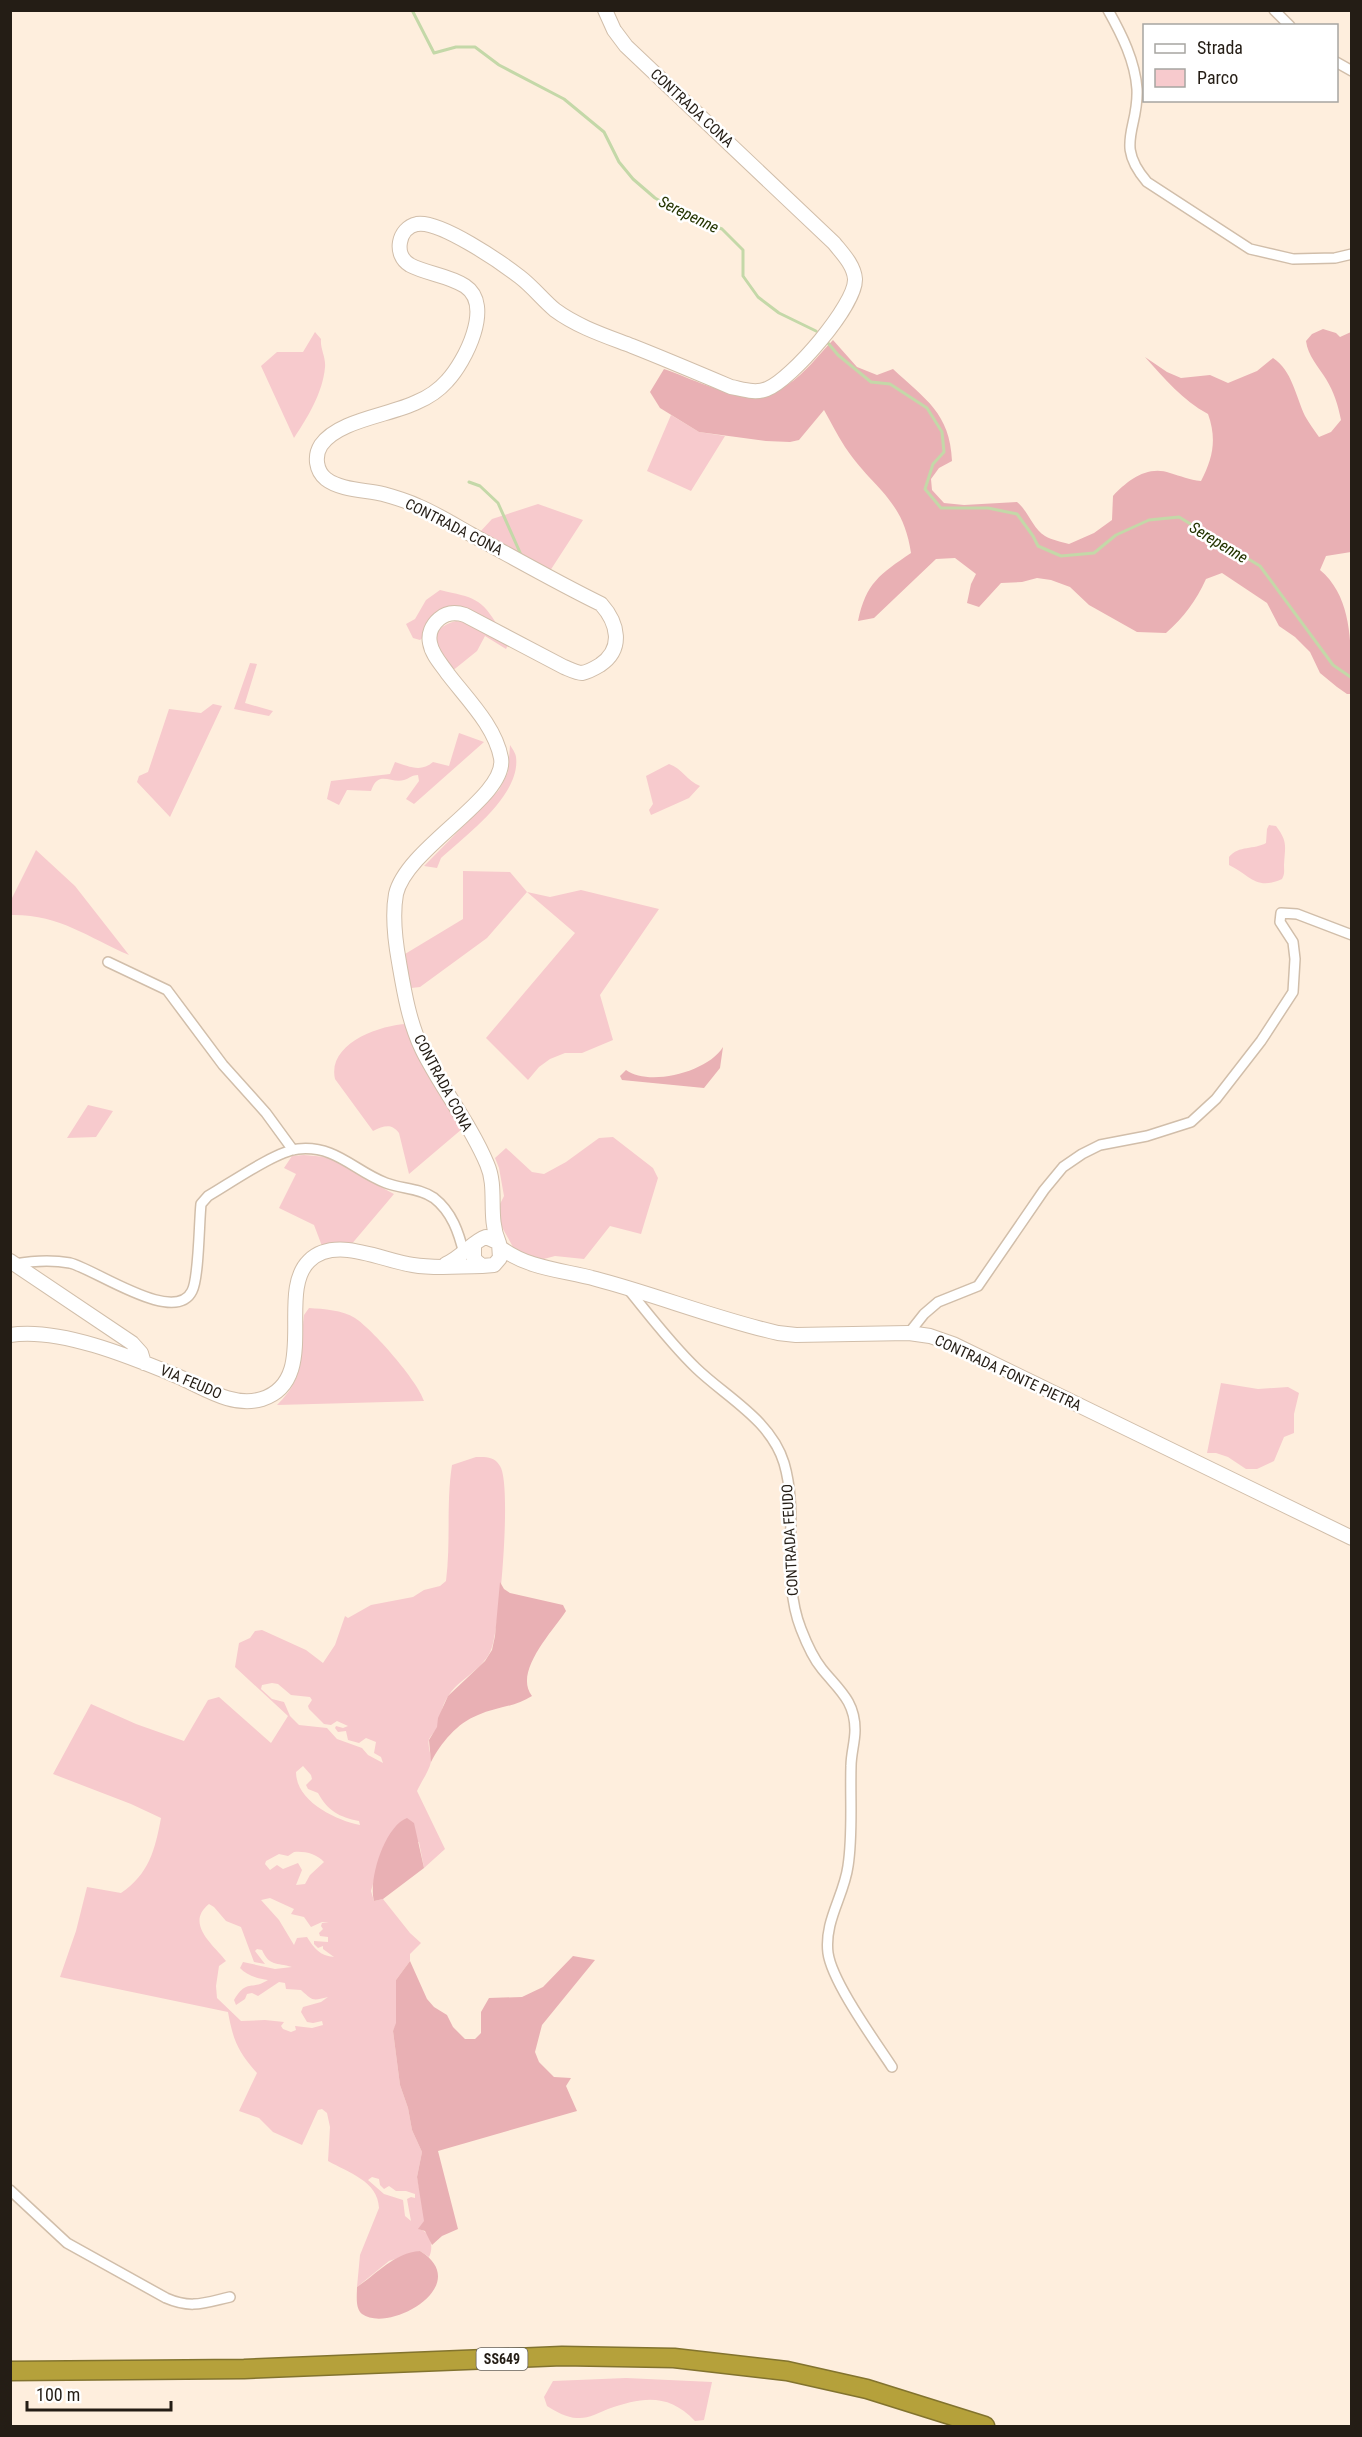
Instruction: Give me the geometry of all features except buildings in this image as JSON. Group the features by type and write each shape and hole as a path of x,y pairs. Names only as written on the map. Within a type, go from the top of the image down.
{"highway":[{"name":"SS649","path":"10,2371 244,2369 562,2356 674,2358 787,2372 867,2389 985,2427"}],"main road":[{"name":"CONTRADA CONA","path":"500,1246 492,1224 490,1173 487,1163 423,1050 413,1028 396,942 394,911 402,878 418,856 478,801 497,780 501,770 497,745 488,727 437,658 430,643 430,633 441,618 458,613 489,626 564,667 582,673 606,661 613,652 616,630 611,616 601,604 420,506 385,494 332,482 322,475 317,457 325,441 350,425 416,403 430,395 450,377 468,353 474,332 477,307 472,293 465,286 408,263 401,255 400,238 404,232 416,225 424,224 476,246 521,278 555,310 582,326 730,387 752,391 761,392 777,385 817,343 850,299 855,278 852,268 834,243 626,46 614,30 605,10"},
{"name":"CONTRADA CONA","path":"473,1246 492,1203"},
{"path":"438,1267 452,1262 473,1246 491,1238 518,1258 536,1266"},
{"path":"473,1246 474,1260 488,1265 500,1258 500,1246"},
{"name":"VIA FEUDO","path":"13,1262 132,1343 141,1353 144,1363 219,1395 242,1401 263,1399 276,1391 290,1377 294,1351 298,1281 304,1267 315,1256 328,1251 351,1251 413,1265 536,1266"},
{"name":"CONTRADA FONTE PIETRA","path":"536,1266 597,1279 778,1333 796,1335 909,1333 930,1336 953,1344 1352,1538"},
{"path":"10,1335 39,1334 63,1338 144,1363"}],"street":[{"path":"1108,10 1123,36 1134,72 1136,101 1129,141 1130,152 1137,171 1147,182 1250,249 1293,259 1335,258 1352,254"},
{"path":"1274,10 1288,24"},
{"path":"1338,63 1352,71"},
{"path":"909,1333 924,1314 938,1302 978,1286 1044,1190 1063,1167 1100,1145 1147,1136 1191,1122 1216,1099 1261,1041 1293,992 1295,959 1293,942 1280,922 1281,913 1298,914 1352,935"},
{"path":"108,962 167,990 223,1065 266,1113 293,1150"},
{"path":"13,1262 71,1263 160,1303 185,1299 192,1291 195,1277 201,1204 208,1196 265,1163 293,1150 316,1149 335,1154 375,1179 418,1190 434,1198 447,1211 458,1229 473,1246"},
{"name":"CONTRADA FEUDO","path":"628,1289 695,1367 762,1426 784,1463 789,1501 790,1584 794,1607 801,1629 821,1668 851,1704 855,1730 851,1761 848,1866 832,1913 827,1936 828,1956 855,2009 892,2067"},
{"path":"10,2190 67,2243 180,2305 191,2306 230,2297"}],"green space":[{"path":"315,332 321,339 325,363 324,376 314,404 294,438 261,366 277,352 303,352"},
{"path":"671,415 699,432 725,436 691,491 647,471"},
{"path":"538,504 583,520 548,574 479,533 492,519"},
{"path":"440,590 475,600 487,610 499,628 457,608 420,640 413,638 406,624 415,619 426,600"},
{"path":"456,621 472,624 508,645 506,649 485,636 477,651 451,672 438,649 436,636 439,630"},
{"path":"250,663 257,664 245,703 273,711 269,716 234,709"},
{"path":"213,704 222,706 170,817 137,782 139,776 148,772 169,709 201,713"},
{"path":"459,733 484,742 414,804 406,799 419,781 418,775 399,781 381,779 374,784 371,791 347,790 339,805 327,799 331,781 390,774 395,762 414,768 424,767 433,762 449,766"},
{"path":"510,745 516,756 515,771 510,786 501,800 477,826 441,858 437,868 424,866 499,790 508,772"},
{"path":"669,764 678,768 700,786 689,798 651,815 649,810 653,804 646,776"},
{"path":"1269,825 1276,826 1284,840 1284,872 1282,879 1266,883 1254,880 1229,865 1229,857 1242,849 1266,843"},
{"path":"36,850 75,886 129,955 58,922 44,918 11,915 11,900"},
{"path":"463,871 510,872 527,892 487,938 420,987 411,988 405,954 463,919"},
{"path":"581,890 659,909 600,995 613,1040 582,1053 565,1053 550,1059 539,1067 528,1080 486,1038 575,933 527,892 550,897"},
{"path":"407,1024 412,1044 462,1129 409,1174 399,1133 387,1126 373,1131 335,1079 335,1067 339,1056 347,1046 383,1028"},
{"path":"88,1105 113,1111 96,1137 67,1138"},
{"path":"613,1137 653,1168 658,1178 641,1234 610,1226 584,1259 555,1256 540,1260 522,1254 513,1247 498,1220 498,1208 504,1196 495,1158 506,1148 532,1172 544,1174 566,1162 599,1138"},
{"path":"304,1155 345,1163 394,1194 350,1246 322,1246 314,1225 279,1208 296,1174 284,1168 292,1156"},
{"path":"309,1308 344,1313 363,1324 404,1369 424,1401 277,1405 294,1384 298,1374 304,1315"},
{"path":"1221,1383 1258,1389 1288,1387 1299,1393 1294,1414 1294,1433 1284,1437 1274,1461 1257,1469 1246,1469 1228,1457 1207,1453"},
{"path":"476,1457 490,1458 500,1466 505,1498 505,1525 495,1633 489,1655 447,1698 437,1728 429,1739 431,1762 417,1791 445,1849 424,1868 419,1842 384,1845 371,1891 374,1901 383,1899 421,1943 410,1954 410,1961 396,1980 397,2023 393,2031 400,2085 408,2108 412,2130 422,2152 417,2177 424,2222 419,2229 429,2237 431,2249 429,2257 420,2251 389,2261 357,2287 360,2255 379,2208 374,2191 368,2184 328,2161 330,2127 327,2113 322,2109 318,2110 302,2145 273,2132 259,2118 239,2111 257,2073 237,2045 228,2012 60,1977 76,1931 87,1887 121,1893 131,1886 144,1869 153,1851 161,1818 53,1774 91,1704 136,1724 184,1741 208,1700 219,1697 271,1743 288,1716 235,1667 239,1643 250,1638 255,1631 262,1630 306,1650 323,1663 335,1645 345,1616 348,1618 371,1605 413,1597 424,1590 440,1586 446,1581 452,1465","holes":["278,1684 291,1695 310,1697 312,1700 308,1706 309,1709 324,1724 331,1725 337,1721 348,1726 343,1728 336,1726 335,1728 338,1732 346,1731 348,1740 359,1743 366,1738 376,1742 374,1753 381,1757 383,1763 368,1755 362,1748 337,1739 327,1728 299,1725 290,1716 284,1702 272,1699 261,1689 262,1685","303,1766 312,1779 306,1785 308,1789 318,1793 335,1812 359,1821 360,1825 339,1819 319,1808 302,1792 296,1772","294,1852 306,1853 324,1862 310,1875 305,1884 296,1885 302,1870 298,1863 283,1869 277,1865 270,1870 265,1864 266,1861 279,1854 288,1856","270,1898 294,1909 291,1914 304,1917 311,1927 322,1922 329,1922 322,1923 323,1929 319,1933 320,1936 328,1937 328,1942 314,1941 314,1944 318,1948 323,1946 323,1949 334,1957 318,1951 307,1937 297,1938 294,1945 279,1920 261,1900","209,1904 226,1921 241,1927 254,1962 265,1964 255,1951 257,1949 262,1950 271,1962 292,1967 275,1969 243,1962 240,1968 246,1973 268,1980 242,1989 234,2000 236,2005 245,1999 247,1994 252,1993 258,1996 279,1982 285,1983 286,1989 301,1990 313,1999 328,1997 321,2002 303,2007 301,2012 307,2022 322,2021 323,2025 312,2028 295,2026 296,2030 291,2032 283,2029 281,2026 284,2022 241,2021 217,1998 219,1966 226,1961 204,1934 200,1927 202,1912","372,2177 379,2179 384,2189 389,2186 396,2191 415,2194 415,2198 407,2199 411,2221 405,2216 403,2200 384,2194 368,2180"]},
{"path":"626,2378 712,2382 704,2420 695,2421 675,2406 654,2400 633,2402 589,2417 573,2418 547,2406 544,2397 553,2381"}],"shaded area":[{"path":"1323,329 1336,333 1340,337 1351,332 1351,552 1326,556 1320,570 1340,596 1345,611 1349,628 1351,694 1347,694 1320,673 1310,652 1295,637 1279,626 1267,603 1222,573 1206,579 1189,608 1166,633 1137,632 1089,605 1070,587 1051,580 1037,578 1022,582 1001,583 979,607 967,603 971,584 976,574 955,558 936,559 874,618 858,621 870,588 891,567 911,553 907,534 894,506 845,447 824,410 799,440 766,441 699,432 660,408 650,392 664,369 726,391 757,395 772,392 787,385 800,375 833,340 857,367 877,375 893,369 934,408 946,431 952,461 939,468 931,479 932,490 944,503 964,505 1017,502 1041,533 1051,539 1069,544 1094,533 1112,520 1113,496 1138,476 1153,471 1162,471 1201,481 1205,473 1211,456 1213,440 1208,414 1182,396 1145,357 1167,372 1181,378 1210,375 1228,383 1257,371 1273,358 1285,369 1305,416 1319,437 1331,432 1341,420 1331,389 1311,356 1306,341 1312,334"},
{"path":"723,1047 720,1068 704,1088 622,1080 620,1076 626,1070 636,1075 649,1077 678,1074 705,1064"},
{"path":"500,1582 510,1593 563,1605 566,1611 531,1664 527,1675 527,1686 532,1696 478,1715 463,1723 445,1741 431,1762 429,1740 437,1727 438,1718 448,1696 485,1661 492,1650"},
{"path":"407,1818 414,1823 424,1868 383,1899 374,1901 374,1880 380,1854 392,1831"},
{"path":"573,1956 595,1960 542,2025 535,2052 539,2062 554,2077 571,2078 566,2086 577,2111 438,2151 458,2229 442,2236 432,2245 425,2231 418,2229 424,2221 417,2177 422,2152 412,2130 408,2108 400,2085 393,2031 396,2023 396,1980 410,1961 427,1999 434,2007 447,2015 453,2027 465,2039 475,2039 481,2033 481,2012 489,1998 522,1997 543,1987"},
{"path":"420,2251 434,2264 438,2278 433,2291 422,2303 407,2312 390,2317 374,2318 362,2314 357,2305 357,2287 394,2260"}],"waterway":[{"name":"Serepenne","path":"412,10 434,53 456,47 475,47 499,65 564,99 604,132 619,162 633,179 655,198 683,214 722,229 743,250 743,276 758,297 779,313 816,331"},
{"name":"Serepenne","path":"828,343 838,355 871,382 890,384 927,408 942,432 944,452 933,464 925,489 941,508 988,508 1017,514 1038,546 1061,556 1094,553 1116,535 1149,520 1179,517 1260,566 1333,665 1352,678"},
{"path":"469,482 480,486 498,503 522,557"}]}
